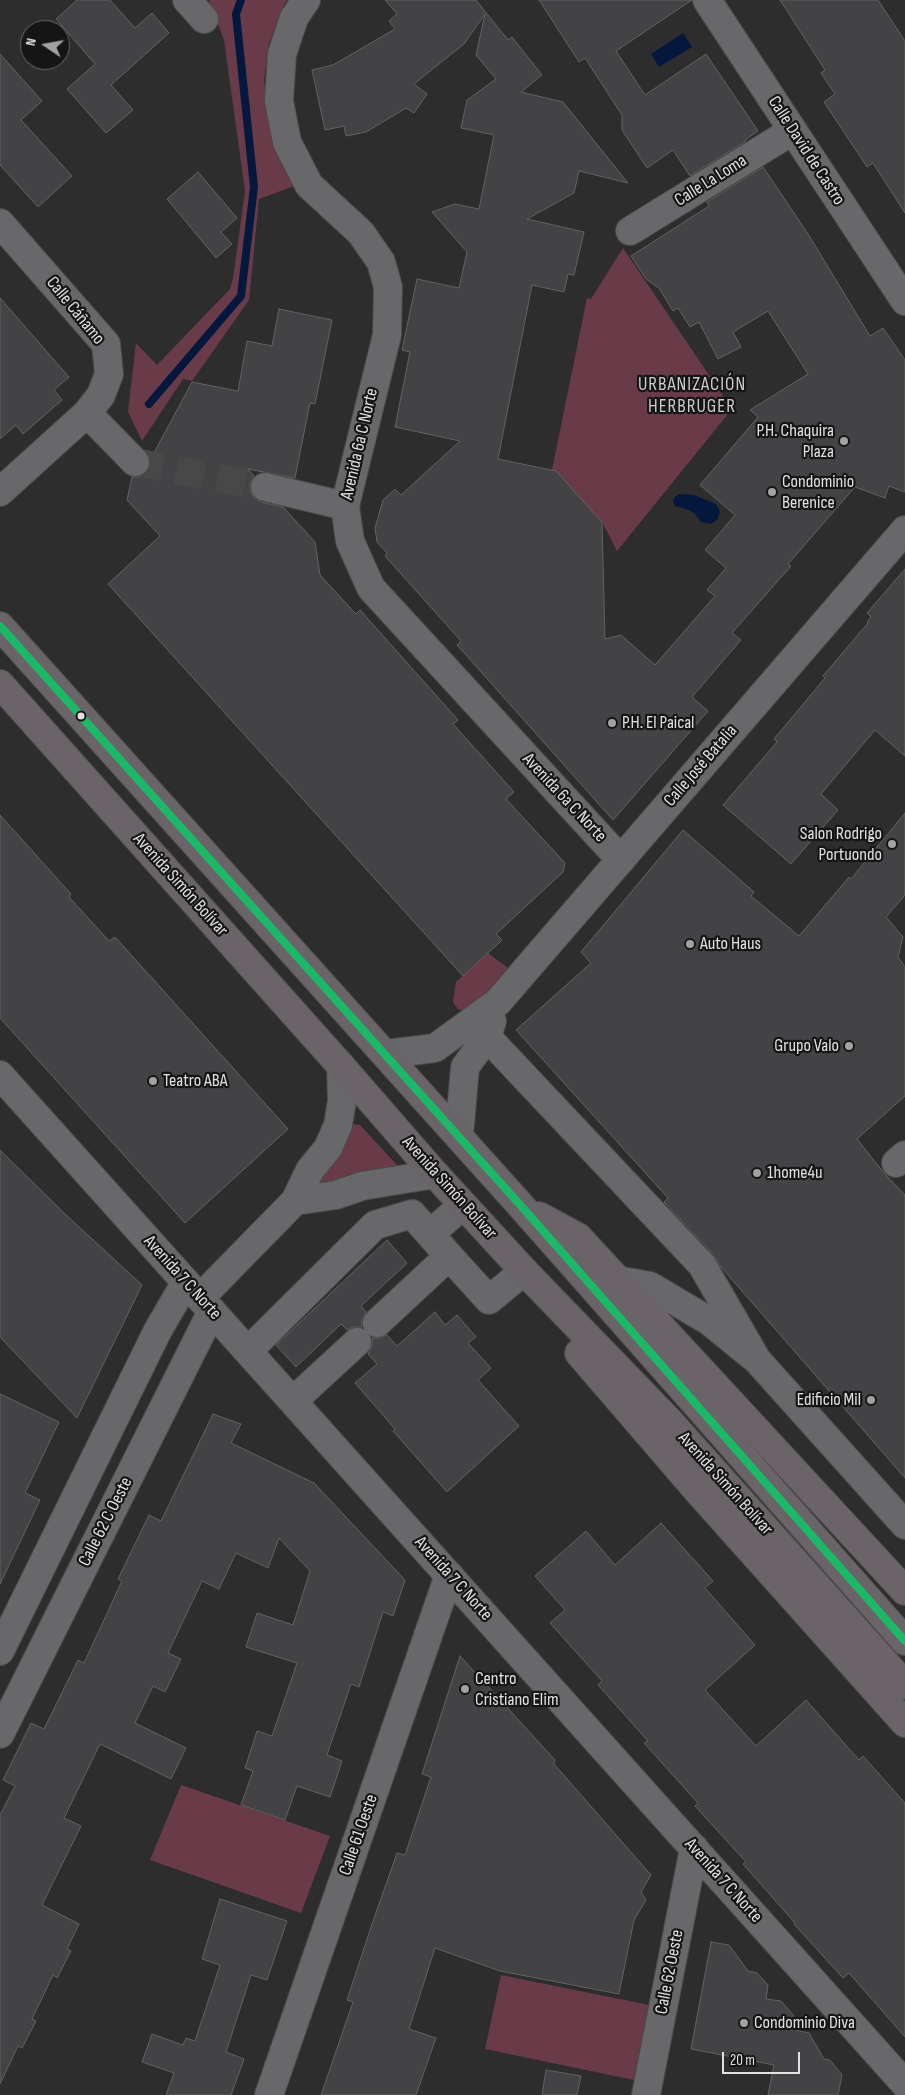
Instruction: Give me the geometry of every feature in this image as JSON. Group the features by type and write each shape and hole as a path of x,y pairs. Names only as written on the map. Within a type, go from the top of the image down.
{"main road":[{"name":"Avenida Simón Bolívar","path":"0,626 522,1206 905,1641"},
{"name":"Avenida Simón Bolívar","path":"0,684 463,1205 670,1422 905,1685"},
{"path":"522,1206 578,1237 905,1591"},
{"path":"549,1297 574,1347 696,1488 905,1722"}],"street":[{"name":"Avenida 6a C Norte","path":"306,0 294,18 282,54 279,101 287,142 309,185 361,233 381,262 388,287 386,335 345,506 350,541 371,588 621,860"},
{"name":"Calle David de Castro","path":"707,0 905,301"},
{"name":"Calle La Loma","path":"630,231 792,131"},
{"name":"Calle Cáñamo","path":"0,223 106,344 109,374 101,394 87,413 12,466 0,492"},
{"path":"87,413 135,462"},
{"path":"265,487 345,506"},
{"name":"Calle José Batalia","path":"386,1054 435,1048 498,1002 905,530"},
{"name":"Calle José Batalia","path":"459,1136 465,1067 487,1037 498,1002"},
{"path":"487,1037 702,1265 757,1360"},
{"name":"Calle 62 C Oeste","path":"0,1651 154,1339 295,1201 310,1170 328,1148 338,1125 342,1100 341,1066"},
{"name":"Avenida 7 C Norte","path":"0,1075 905,2084"},
{"path":"295,1201 336,1195 362,1186 435,1174"},
{"path":"430,1234 463,1205"},
{"path":"248,1351 375,1224 412,1214 489,1300 524,1271"},
{"path":"377,1323 449,1256"},
{"path":"616,1280 650,1286 709,1321 757,1360 905,1525"},
{"name":"Calle 62 C Oeste","path":"0,1734 199,1297"},
{"path":"293,1401 357,1342"},
{"name":"Calle 61 Oeste","path":"269,2095 449,1575"},
{"name":"Calle 62 Oeste","path":"646,2095 694,1848"}],"shaded area":[{"path":"209,0 288,0 285,3 269,44 264,80 273,140 294,186 259,199 249,300 192,381 183,379 142,441 128,412 136,343 157,365 230,289 233,279 245,191 224,40"},
{"path":"623,248 732,409 617,551 602,522 552,470 587,298 591,299"},
{"path":"488,953 508,968 476,1004 465,1011 458,1009 453,1002 456,982"},
{"path":"354,1124 360,1125 397,1165 396,1169 337,1179 315,1189 313,1186 326,1173"},
{"path":"181,1785 330,1836 301,1913 150,1860"},
{"path":"501,1975 649,2005 634,2080 485,2049"}],"water":[{"path":"683,33 692,47 659,67 651,54"},
{"path":"679,494 694,495 716,504 720,512 717,520 711,524 701,522 689,510 675,506 673,502"}],"building":[{"path":"77,0 110,0 135,28 152,13 169,33 111,85 133,110 106,133 67,89 95,64 70,35 70,20 56,19"},
{"path":"385,0 476,0 508,40 512,37 542,75 521,92 563,102 628,183 579,171 574,193 527,219 584,232 574,275 568,274 564,292 532,285 498,459 556,471 602,522 605,639 621,635 655,665 715,596 707,590 726,568 705,550 735,515 700,485 758,417 750,410 808,374 768,311 733,332 741,347 718,359 699,322 690,327 678,308 673,311 659,288 646,279 631,256 709,206 707,202 763,167 808,234 870,336 883,328 905,360 905,492 889,486 885,498 855,487 788,564 791,566 732,633 741,640 692,697 708,711 613,820 457,645 461,641 385,556 387,553 377,542 375,528 383,500 395,489 401,495 460,441 395,427 410,352 402,350 417,279 459,288 467,252 432,212 455,204 479,209 494,135 461,128 467,100 496,79 476,55 485,14 464,44 414,84 427,94 414,113 406,108 366,132 346,136 344,126 325,130 312,70 333,65 395,29 389,21 397,14"},
{"path":"539,0 692,0 616,51 645,95 706,54 758,131 746,141 690,176 673,150 647,168 622,130 622,115 585,58 579,62"},
{"path":"780,0 878,0 905,41 905,213 873,163 867,167 824,102 835,94 821,73 825,70"},
{"path":"0,54 42,101 21,120 72,176 38,207 0,165"},
{"path":"198,172 237,218 221,232 232,244 216,258 167,199"},
{"path":"0,298 69,377 54,390 62,400 23,434 16,425 0,439"},
{"path":"279,309 332,320 315,404 310,403 295,478 248,469 254,476 250,483 250,492 255,499 261,502 283,507 315,542 320,575 356,614 360,610 458,720 453,724 514,792 506,799 565,863 563,872 496,934 502,940 463,976 108,584 160,536 127,500 132,477 139,477 146,473 150,467 150,459 147,452 154,453 192,382 238,391 247,341 272,346"},
{"path":"905,569 905,756 875,730 821,794 838,810 791,864 723,805 777,742 774,739 825,678 823,676 868,623 871,617 867,613"},
{"path":"905,813 905,895 886,917 903,937 898,957 905,967 905,1096 857,1139 884,1173 905,1195 905,1478 721,1267 713,1254 664,1202 668,1198 516,1030 591,963 581,952 683,830 754,892 751,896 799,936 849,877 851,879"},
{"path":"0,815 71,894 69,897 109,941 115,937 288,1129 185,1223 0,1018"},
{"path":"0,1150 66,1215 142,1285 77,1418 0,1337"},
{"path":"387,1240 407,1263 361,1306 366,1312 362,1319 362,1327 354,1327 347,1330 341,1324 296,1367 276,1345"},
{"path":"435,1312 445,1325 457,1315 476,1337 468,1343 491,1368 478,1380 519,1426 447,1492 393,1431 395,1429 355,1383 377,1364 368,1354 372,1346 372,1338 380,1338 387,1335 397,1346"},
{"path":"0,1394 59,1422 25,1493 40,1500 0,1584"},
{"path":"213,1414 241,1424 231,1443 314,1483 405,1580 393,1616 383,1612 359,1687 351,1684 327,1755 342,1761 330,1797 297,1786 285,1820 241,1805 253,1771 245,1768 257,1731 272,1736 297,1663 246,1647 257,1613 293,1625 310,1571 279,1538 268,1568 236,1553 219,1589 202,1581 168,1653 181,1659 165,1692 153,1686 135,1723 186,1748 171,1779 100,1744 64,1818 81,1826 42,1905 79,1924 67,1949 71,1951 57,1978 53,1975 32,2019 36,2021 22,2048 18,2046 0,2084 0,1815 15,1786 3,1780 31,1723 44,1729 78,1660 84,1663 122,1581 118,1579 149,1515 161,1521"},
{"path":"661,1523 713,1581 705,1588 755,1645 705,1690 756,1746 806,1700 859,1760 863,1756 905,1803 905,2037 849,1973 843,1978 794,1924 743,1864 746,1862 695,1806 698,1803 644,1743 648,1741 598,1685 602,1681 550,1623 565,1610 535,1576 586,1531 615,1565"},
{"path":"460,1656 555,1760 554,1764 651,1875 641,1892 646,1900 634,1920 619,1994 500,1971 435,1948 409,2029 436,2038 416,2095 321,2095 353,2002 347,2000 371,1927 397,1853 405,1855 431,1777 422,1774"},
{"path":"220,1899 287,1921 267,1980 251,1975 226,2052 244,2059 231,2095 166,2095 174,2073 142,2062 152,2034 183,2045 186,2038 195,2041 220,1965 202,1959"},
{"name":"Condominio Diva","path":"711,1942 729,1945 748,1971 757,1973 768,1985 766,1999 781,2001 794,2016 791,2029 809,2033 824,2059 830,2060 842,2075 838,2095 768,2095 774,2065 691,2049"},
{"path":"546,2070 581,2076 577,2095 542,2095"}],"waterway":[{"path":"149,404 241,296 254,187 236,14 241,0"}],"tunnel":[{"path":"135,462 265,487"}],"transit line":[{"path":"0,626 522,1207 905,1641"}],"place":[{"name":"P.H. Chaquira Plaza","path":"844,441"},
{"name":"Condominio Berenice","path":"772,492"},
{"name":"P.H. El Paical","path":"612,723"},
{"name":"Salon Rodrigo Portuondo","path":"892,844"},
{"name":"Auto Haus","path":"690,944"},
{"name":"Grupo Valo","path":"849,1046"},
{"name":"Teatro ABA","path":"153,1081"},
{"name":"1home4u","path":"757,1173"},
{"name":"Edificio Mil","path":"871,1400"},
{"name":"Centro Cristiano Elim","path":"465,1689"},
{"name":"Condominio Diva","path":"744,2023"}],"district":[{"name":"URBANIZACIÓN HERBRUGER","path":"692,396"}]}
